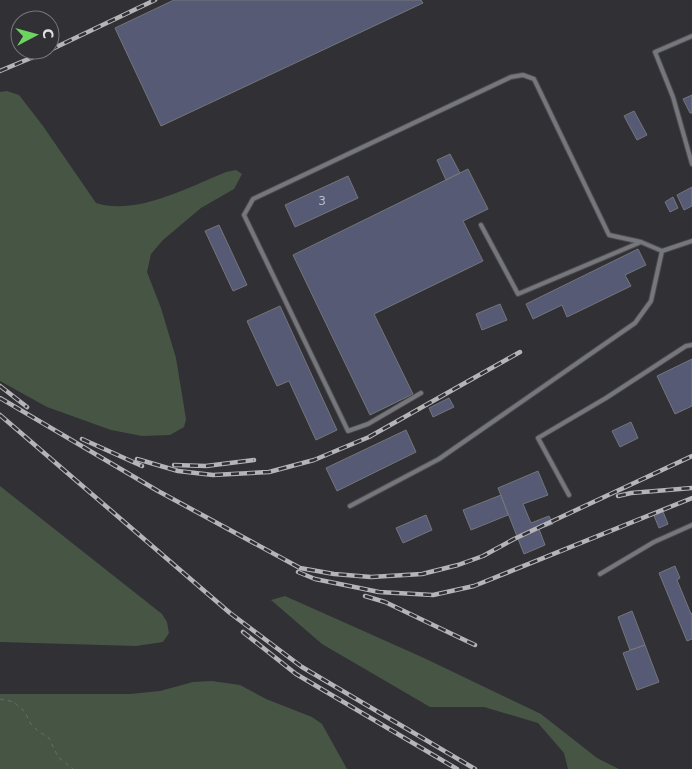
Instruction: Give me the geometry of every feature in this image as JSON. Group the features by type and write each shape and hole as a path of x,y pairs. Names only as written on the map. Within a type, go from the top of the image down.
{"lane":[{"path":"692,36 655,52 673,97 692,164"},
{"path":"421,393 368,424 348,431 244,214 254,199 511,77 523,75 534,79 608,235 641,242 662,251 692,241"},
{"path":"481,225 518,294 641,242"},
{"path":"350,506 439,459 635,323 651,301 662,251"},
{"path":"569,495 538,438 606,398 686,346 692,346"},
{"path":"600,574 654,542 692,524"}],"path":[{"path":"0,699 14,702 25,712 34,727 49,738 58,757 74,769"}],"green space":[{"path":"7,91 19,95 43,126 96,203 128,206 145,203 179,192 226,172 236,170 242,174 234,189 201,208 163,240 151,254 147,272 161,308 176,358 186,419 184,427 170,435 142,436 111,430 47,407 0,381 0,92"},
{"path":"0,486 162,614 167,622 169,633 163,642 136,646 0,642"},
{"path":"285,596 424,658 541,714 597,758 619,769 568,769 564,753 538,723 484,707 430,707 322,644 271,600"},
{"path":"212,681 240,685 266,699 312,717 322,724 347,769 0,769 0,694 130,694 160,691 193,682"}],"building":[{"path":"174,0 421,0 423,3 161,126 115,28"},
{"path":"692,95 692,113 690,113 683,99"},
{"path":"634,111 647,135 637,140 624,116"},
{"path":"450,154 460,173 446,180 437,160"},
{"path":"468,169 488,209 463,221 483,261 374,314 413,394 370,415 293,255"},
{"path":"348,176 358,198 295,227 285,205"},
{"path":"692,187 692,206 684,210 677,195"},
{"path":"673,197 678,208 670,212 665,202"},
{"path":"219,225 247,285 233,291 205,231"},
{"path":"638,249 646,265 625,275 631,286 567,317 562,305 533,319 526,304"},
{"path":"500,304 507,320 482,330 476,314"},
{"path":"280,306 337,430 316,440 289,381 277,386 247,321"},
{"path":"692,359 692,406 675,414 657,376"},
{"path":"449,398 454,407 433,417 429,408"},
{"path":"631,422 638,438 620,447 612,431"},
{"path":"406,430 416,452 337,491 326,468"},
{"path":"538,471 548,495 523,504 531,523 549,516 553,524 539,529 545,545 524,554 498,488"},
{"path":"501,495 508,515 471,530 463,510"},
{"path":"662,509 668,524 659,528 653,513"},
{"path":"426,515 432,530 403,543 396,528"},
{"path":"675,566 680,578 677,580 692,613 692,639 687,641 659,573"},
{"path":"632,611 645,645 630,650 618,617"},
{"path":"645,645 659,682 637,690 623,653"}],"railway":[{"path":"60,45 155,0"},
{"path":"0,71 26,60"},
{"path":"137,459 178,471 213,475 269,472 314,460 369,437 520,352"},
{"path":"0,386 27,407"},
{"path":"0,398 158,491 300,568 334,574 371,577 422,574 458,565 483,556 514,539 692,456"},
{"path":"0,415 230,613 302,667 475,769"},
{"path":"82,439 142,466"},
{"path":"174,465 206,466 254,460"},
{"path":"618,496 631,493 692,488"},
{"path":"298,572 315,579 379,592 433,595 474,586 692,498"},
{"path":"365,596 385,602 475,645"},
{"path":"243,632 296,674 457,769"}]}
